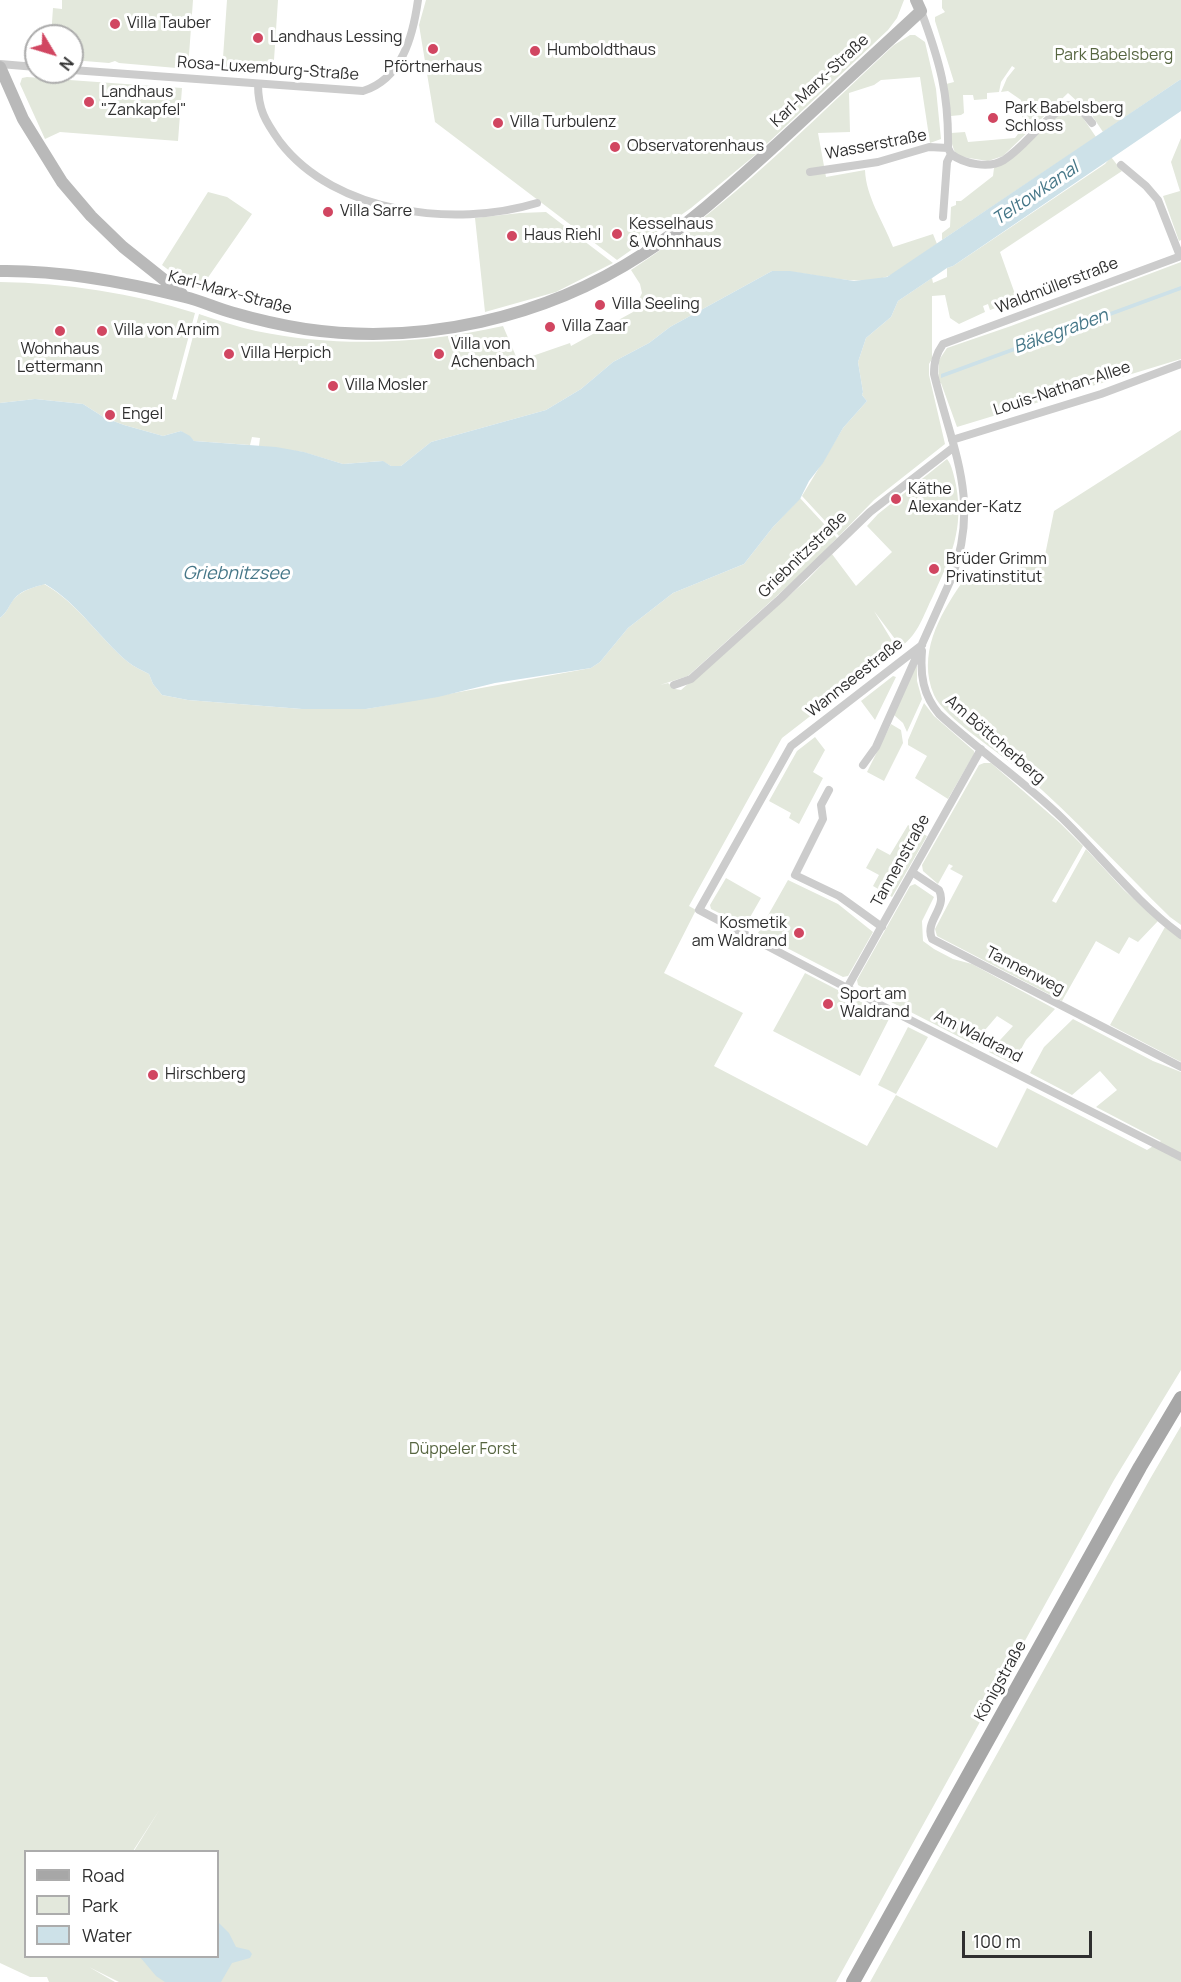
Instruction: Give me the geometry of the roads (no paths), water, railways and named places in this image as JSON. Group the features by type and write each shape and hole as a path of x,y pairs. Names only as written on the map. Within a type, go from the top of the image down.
{"main road":[{"name":"Königstraße","path":"854,1982 1140,1467 1181,1398"}],"street":[{"name":"Rosa-Luxemburg-Straße","path":"84,71 363,91 384,81 399,63 416,14 418,0"},
{"path":"919,5 944,83 947,103 949,151 943,217"},
{"name":"Karl-Marx-Straße","path":"0,271 97,279 187,297 233,313 311,330 397,334 464,325 511,314 549,302 586,286 622,267 679,229 756,163 919,5"},
{"path":"24,67 0,66 23,119 62,182 91,216 123,247 187,297"},
{"path":"258,84 258,104 268,125 285,148 301,165 321,180 352,195 406,210 429,213 475,214 517,209 537,203"},
{"path":"949,151 970,163 986,165 998,163 1013,152 1044,121 1068,105 1079,107 1092,123"},
{"name":"Wasserstraße","path":"810,172 878,162 929,147 949,151"},
{"path":"1121,165 1146,186 1158,200 1180,256"},
{"name":"Waldmüllerstraße","path":"943,344 1180,256"},
{"name":"Wannseestraße","path":"699,910 791,746 922,645 952,577 962,549 966,517 964,488 934,374 935,358 943,344"},
{"name":"Louis-Nathan-Allee","path":"953,443 1101,394 1181,364"},
{"name":"Griebnitzstraße","path":"674,685 691,679 781,598 870,512 953,443"},
{"path":"863,765 876,747 922,645"},
{"name":"Am Böttcherberg","path":"922,645 921,678 930,702 939,714 1062,818 1136,895 1181,934"},
{"name":"Tannenstraße","path":"848,988 981,749"},
{"path":"829,790 821,805 823,819 795,875 838,896 882,927"},
{"name":"Tannenweg","path":"912,872 939,890 941,894 941,902 930,926 929,933 932,939 1181,1067"},
{"name":"Am Waldrand","path":"699,910 1181,1157"}],"water":[{"name":"Griebnitzsee","path":"1181,79 1181,111 898,301 891,317 866,338 858,362 862,395 867,401 843,428 800,499 773,527 744,564 673,593 628,628 600,662 591,668 495,683 438,697 366,709 302,709 188,700 162,695 153,684 149,674 128,662 68,601 45,584 20,593 0,618 0,403 35,399 83,404 105,418 163,436 181,431 194,441 276,447 304,452 343,464 383,461 391,466 401,466 431,442 546,410 581,389 613,362 649,343 670,327 772,271 790,271 854,281 887,277"},
{"name":"Bäkegraben","path":"1181,286 1181,290 941,378 941,374"},
{"path":"219,1923 229,1933 236,1947 249,1950 252,1954 250,1958 232,1963 221,1982 165,1982 156,1976 141,1958 219,1958"}],"place":[{"name":"Villa Tauber","path":"115,24"},
{"name":"Landhaus Lessing","path":"258,38"},
{"name":"Pförtnerhaus","path":"433,49"},
{"name":"Humboldthaus","path":"535,51"},
{"name":"Landhaus \"Zankapfel\"","path":"89,102"},
{"name":"Park Babelsberg Schloss","path":"993,118"},
{"name":"Villa Turbulenz","path":"498,123"},
{"name":"Observatorenhaus","path":"615,147"},
{"name":"Villa Sarre","path":"328,212"},
{"name":"Kesselhaus & Wohnhaus","path":"617,234"},
{"name":"Haus Riehl","path":"512,236"},
{"name":"Villa Seeling","path":"600,305"},
{"name":"Villa Zaar","path":"550,327"},
{"name":"Wohnhaus Lettermann","path":"60,331"},
{"name":"Villa von Arnim","path":"102,331"},
{"name":"Villa Herpich","path":"229,354"},
{"name":"Villa von Achenbach","path":"439,354"},
{"name":"Villa Mosler","path":"333,386"},
{"name":"Engel","path":"110,415"},
{"name":"Käthe Alexander-Katz","path":"896,499"},
{"name":"Brüder Grimm Privatinstitut","path":"934,569"},
{"name":"Kosmetik am Waldrand","path":"799,933"},
{"name":"Sport am Waldrand","path":"828,1004"},
{"name":"Hirschberg","path":"153,1075"}],"park label":[{"name":"Park Babelsberg","path":"1114,56"},
{"name":"Düppeler Forst","path":"463,1450"}],"water label":[{"name":"Teltowkanal","path":"1036,194"}]}
